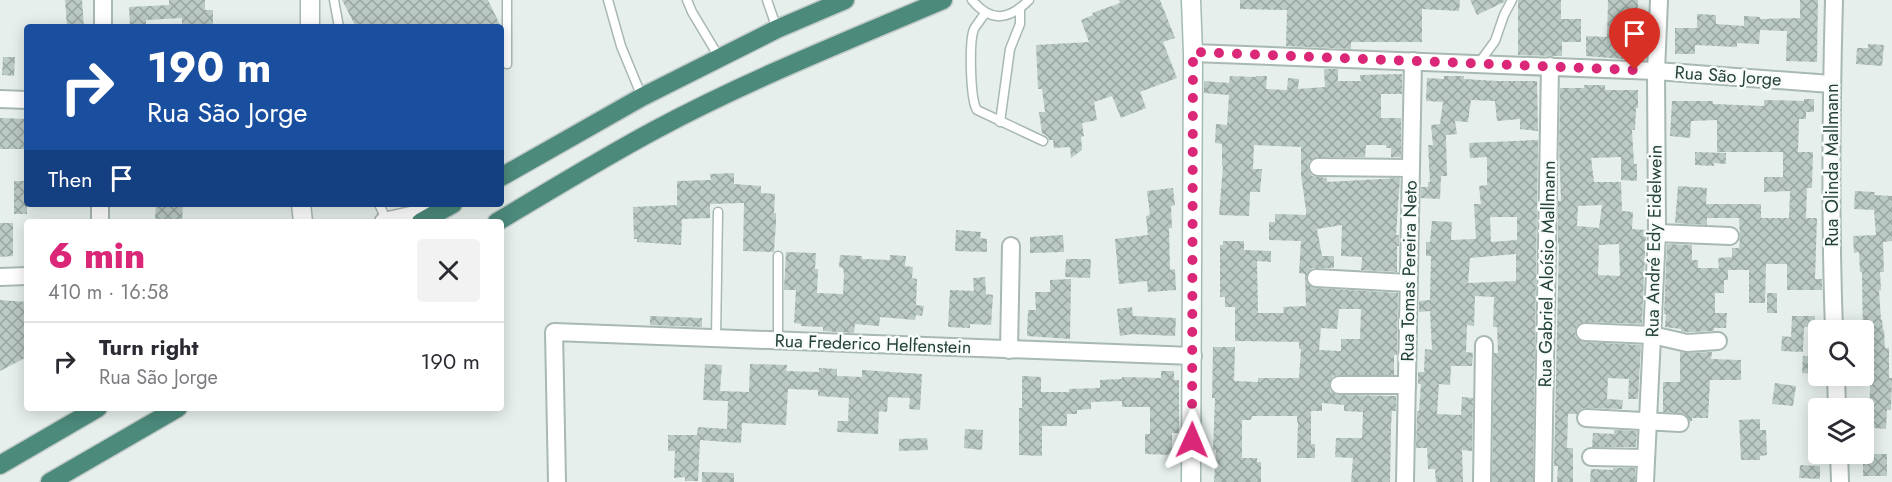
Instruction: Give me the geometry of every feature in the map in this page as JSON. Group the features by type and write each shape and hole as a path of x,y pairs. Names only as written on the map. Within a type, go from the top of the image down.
{"highway":[{"path":"504,175 642,97 719,57 845,0"},
{"path":"502,219 656,129 734,91 943,0"},
{"path":"426,219 447,207"},
{"path":"0,465 93,411"},
{"path":"50,482 173,411"}],"main road":[{"path":"310,0 310,24"},
{"path":"1191,0 1193,52 1191,482"},
{"path":"397,219 445,207"}],"street":[{"path":"103,0 103,24"},
{"name":"Rua André Edy Eidelwein","path":"1646,482 1657,233 1656,71 1659,0"},
{"name":"Rua Olinda Mallmann","path":"1834,0 1831,84 1834,320"},
{"name":"Rua São Jorge","path":"1193,52 1656,71 1831,84"},
{"name":"Rua Tomas Pereira Neto","path":"1405,482 1413,61"},
{"name":"Rua Gabriel Aloísio Mallmann","path":"1543,482 1550,66"},
{"path":"0,99 24,100"},
{"path":"1318,167 1410,168"},
{"path":"1657,233 1730,236"},
{"path":"1009,350 1011,246"},
{"path":"0,277 24,276"},
{"path":"1316,278 1408,282"},
{"path":"1585,332 1652,335 1686,343 1718,341"},
{"name":"Rua Frederico Helfenstein","path":"557,482 554,333 1193,356"},
{"path":"1482,482 1484,345"},
{"path":"1339,385 1407,385"},
{"path":"1586,418 1680,423"},
{"path":"1591,457 1646,458"},
{"path":"1839,464 1840,482"}],"lane":[{"path":"334,0 338,24"},
{"path":"507,0 507,64"},
{"path":"608,0 621,46 642,97"},
{"path":"687,0 719,57"},
{"path":"767,0 777,29"},
{"path":"972,0 985,13 994,16 1004,16 1020,8 1029,0"},
{"path":"1479,63 1494,41 1512,0"},
{"path":"1000,122 1010,49 1020,24 1020,8"},
{"path":"985,13 974,29 972,39 974,105 977,110 1042,141"},
{"path":"716,339 718,212"},
{"path":"778,256 778,341"}],"building":[{"path":"65,0 82,0 84,24 67,24"},
{"path":"169,0 205,0 205,10 213,10 213,24 182,24 182,18 146,20 146,24 130,24 129,7 169,5"},
{"path":"342,0 488,0 500,24 354,24"},
{"path":"1119,0 1160,0 1175,38 1163,42 1177,78 1140,92 1146,108 1121,118 1112,96 1094,102 1097,120 1082,123 1084,136 1081,137 1082,150 1071,158 1070,147 1054,148 1053,140 1049,140 1042,133 1039,112 1045,112 1042,89 1038,89 1036,45 1089,42 1081,20 1093,15 1092,13 1120,3"},
{"path":"1240,0 1460,0 1459,11 1422,9 1422,42 1351,42 1351,49 1286,46 1287,10 1240,9"},
{"path":"1470,0 1505,0 1477,15"},
{"path":"1518,0 1561,0 1561,19 1581,19 1581,42 1562,42 1562,56 1518,55"},
{"path":"1608,0 1638,0 1636,60 1586,56 1586,36 1607,37"},
{"path":"1800,0 1818,0 1817,62 1786,61 1787,31 1760,30 1759,44 1737,43 1737,47 1695,45 1695,54 1675,54 1675,28 1697,28 1697,14 1716,15 1716,24 1744,26 1744,16 1760,17 1760,19 1800,18"},
{"path":"1868,44 1884,45 1882,66 1856,64 1857,48 1868,48"},
{"path":"3,57 15,57 14,76 2,75"},
{"path":"1324,69 1338,69 1338,81 1361,81 1360,75 1402,74 1402,94 1381,94 1381,118 1401,118 1401,157 1391,157 1391,148 1386,148 1386,145 1366,145 1365,157 1318,157 1309,161 1308,166 1312,176 1327,178 1327,182 1400,178 1396,235 1399,235 1397,272 1361,270 1362,257 1341,256 1342,225 1317,229 1322,256 1334,256 1334,268 1312,268 1306,278 1310,286 1315,288 1398,293 1397,355 1394,355 1394,375 1338,375 1333,376 1329,384 1330,391 1338,395 1396,396 1396,411 1392,411 1391,425 1390,482 1351,482 1353,458 1335,457 1336,438 1362,438 1363,412 1344,411 1344,405 1322,403 1322,411 1311,411 1311,444 1315,444 1315,458 1297,458 1297,416 1252,416 1251,420 1242,420 1242,458 1257,458 1257,462 1261,462 1261,482 1214,482 1216,450 1213,450 1215,398 1212,398 1213,347 1235,347 1234,381 1258,382 1258,378 1299,378 1301,349 1299,349 1299,342 1235,341 1235,307 1225,307 1225,297 1220,297 1220,245 1223,245 1223,241 1244,241 1244,250 1271,251 1271,262 1257,261 1258,313 1284,313 1283,307 1306,306 1305,274 1299,273 1301,241 1269,240 1269,222 1275,222 1275,214 1306,215 1306,210 1301,175 1301,147 1254,145 1253,169 1262,169 1260,192 1250,192 1249,216 1219,215 1223,166 1222,144 1215,143 1216,124 1227,125 1229,95 1204,93 1204,81 1229,83 1230,76 1267,76 1266,89 1287,90 1288,78 1299,79 1298,89 1325,87","holes":["1339,309 1361,309 1360,339 1341,339 1341,351 1319,350 1321,328 1337,329"]},
{"path":"1444,76 1464,76 1464,79 1497,81 1537,81 1538,131 1520,129 1520,119 1497,121 1495,101 1471,100 1468,122 1455,121 1457,134 1446,135 1447,176 1441,176 1440,199 1421,198 1421,187 1428,187 1428,182 1430,182 1428,145 1433,145 1431,125 1440,124 1443,102 1426,101 1427,78 1444,79"},
{"path":"1584,85 1605,85 1605,90 1638,90 1635,130 1632,130 1637,181 1621,180 1621,157 1591,158 1594,182 1621,182 1622,211 1633,212 1632,229 1646,230 1642,324 1585,322 1577,326 1575,332 1576,337 1584,342 1641,345 1638,399 1628,399 1629,379 1608,378 1607,399 1623,400 1622,409 1586,408 1581,409 1577,414 1568,414 1567,448 1573,448 1573,482 1557,482 1558,466 1554,466 1558,201 1561,201 1560,88 1584,88","holes":["1602,205 1599,228 1577,226 1578,206","1619,244 1620,276 1598,275 1599,245"]},
{"path":"1804,99 1814,99 1814,112 1806,112 1806,119 1799,119 1798,152 1813,152 1812,188 1807,188 1806,218 1817,218 1815,279 1822,279 1822,290 1787,290 1787,264 1766,264 1765,303 1749,303 1749,270 1728,270 1728,280 1724,280 1724,293 1715,293 1715,313 1727,313 1726,328 1688,332 1665,327 1667,244 1692,245 1692,260 1698,260 1698,268 1719,268 1718,258 1732,257 1732,248 1739,248 1739,218 1707,218 1707,225 1675,223 1678,186 1707,188 1706,204 1761,204 1761,218 1789,218 1790,191 1764,192 1764,177 1783,177 1783,152 1717,152 1717,120 1691,121 1690,138 1670,136 1672,101 1713,101 1713,104 1764,106 1764,100 1804,101"},
{"path":"0,118 24,119 24,149 0,149"},
{"path":"1538,140 1533,482 1492,482 1494,353 1498,353 1497,327 1493,327 1494,297 1475,296 1474,326 1467,325 1466,352 1473,353 1472,366 1451,366 1450,385 1439,384 1437,414 1461,415 1462,397 1473,398 1472,451 1462,450 1463,482 1436,482 1435,469 1428,469 1427,448 1416,448 1417,411 1419,411 1421,384 1418,384 1418,372 1424,372 1425,349 1432,350 1430,311 1419,312 1419,301 1430,300 1431,256 1426,256 1426,242 1430,242 1432,221 1452,222 1451,240 1476,239 1474,204 1481,204 1479,186 1487,185 1487,157 1470,158 1469,143","holes":["1490,217 1517,217 1517,240 1491,242","1516,254 1516,281 1468,283 1470,258"]},
{"path":"1695,152 1726,153 1726,164 1695,165"},
{"path":"734,173 734,184 761,186 761,193 775,194 776,222 773,252 743,251 744,203 710,204 710,218 682,219 681,245 637,242 637,239 634,239 633,207 677,205 677,181 711,180 710,174"},
{"path":"14,181 24,181 24,207 27,207 27,214 14,214"},
{"path":"1173,188 1175,205 1171,206 1172,228 1169,228 1170,270 1175,269 1176,290 1148,292 1147,281 1119,284 1115,239 1148,235 1146,216 1150,215 1147,191"},
{"path":"1855,191 1892,196 1892,241 1883,242 1884,272 1880,272 1881,290 1879,291 1885,348 1889,348 1889,378 1892,378 1891,410 1887,410 1886,429 1874,428 1874,398 1870,398 1870,386 1874,386 1874,320 1863,320 1862,272 1860,272 1859,252 1854,253 1853,236 1876,235 1874,210 1854,209"},
{"path":"156,207 183,207 182,219 155,219"},
{"path":"0,223 13,223 13,256 0,257"},
{"path":"956,230 981,232 980,238 987,239 987,252 955,251"},
{"path":"1063,235 1064,252 1030,253 1030,237"},
{"path":"786,252 816,253 817,293 843,294 844,274 843,268 839,267 840,255 890,260 890,255 906,256 905,266 913,267 912,278 917,279 916,305 924,306 922,316 916,315 915,320 880,317 879,326 855,324 854,333 823,331 823,327 801,326 801,324 794,323 796,290 784,290"},
{"path":"1066,259 1091,259 1090,278 1065,277"},
{"path":"985,277 986,294 993,295 991,325 970,324 970,328 948,327 950,290 974,291 973,278"},
{"path":"1071,279 1070,339 1027,336 1028,310 1036,310 1035,292 1050,292 1050,280"},
{"path":"1767,293 1777,293 1777,313 1767,313"},
{"path":"0,300 24,302 24,359 0,371"},
{"path":"1132,307 1133,316 1176,318 1175,336 1132,334 1120,336 1117,309"},
{"path":"650,316 702,318 702,327 650,325"},
{"path":"1792,316 1815,316 1815,320 1808,320 1808,327 1804,327 1803,352 1781,351 1782,336 1791,337"},
{"path":"1680,352 1712,352 1711,359 1741,360 1741,380 1710,380 1708,418 1692,418 1690,421 1685,414 1663,412 1663,382 1680,382"},
{"path":"1803,356 1808,356 1808,373 1802,373"},
{"path":"705,364 722,365 720,391 749,392 750,364 787,365 786,371 819,372 819,368 837,369 837,376 862,377 862,370 922,374 920,410 909,409 910,398 888,397 887,412 879,411 878,434 837,432 838,421 848,421 849,398 818,396 818,390 788,389 786,425 742,423 741,443 700,440 698,481 685,481 685,477 674,478 675,451 668,451 668,435 697,435 698,427 727,429 728,401 703,400"},
{"path":"1161,371 1174,371 1174,380 1179,380 1179,433 1172,433 1172,455 1145,454 1145,434 1150,434 1150,407 1122,407 1122,401 1091,402 1091,409 1077,410 1077,414 1067,414 1067,426 1042,426 1042,456 1019,455 1022,376 1041,377 1041,392 1069,392 1069,389 1100,388 1100,380 1122,379 1122,377 1161,378"},
{"path":"1775,383 1796,386 1793,406 1772,404"},
{"path":"1760,419 1760,430 1766,430 1767,455 1760,456 1760,460 1741,460 1739,420"},
{"path":"965,429 983,430 982,450 964,448"},
{"path":"1614,430 1637,431 1636,447 1592,447 1593,433 1614,434"},
{"path":"927,438 928,450 899,451 899,439"},
{"path":"1874,454 1887,454 1887,476 1863,476 1863,464 1874,464"},
{"path":"1800,465 1820,466 1820,479 1799,478"},
{"path":"1613,468 1635,468 1635,482 1590,482 1591,469 1613,470"},
{"path":"702,472 734,473 734,482 702,482"}],"route":[{"path":"1192,440 1193,52 1635,70"}]}
